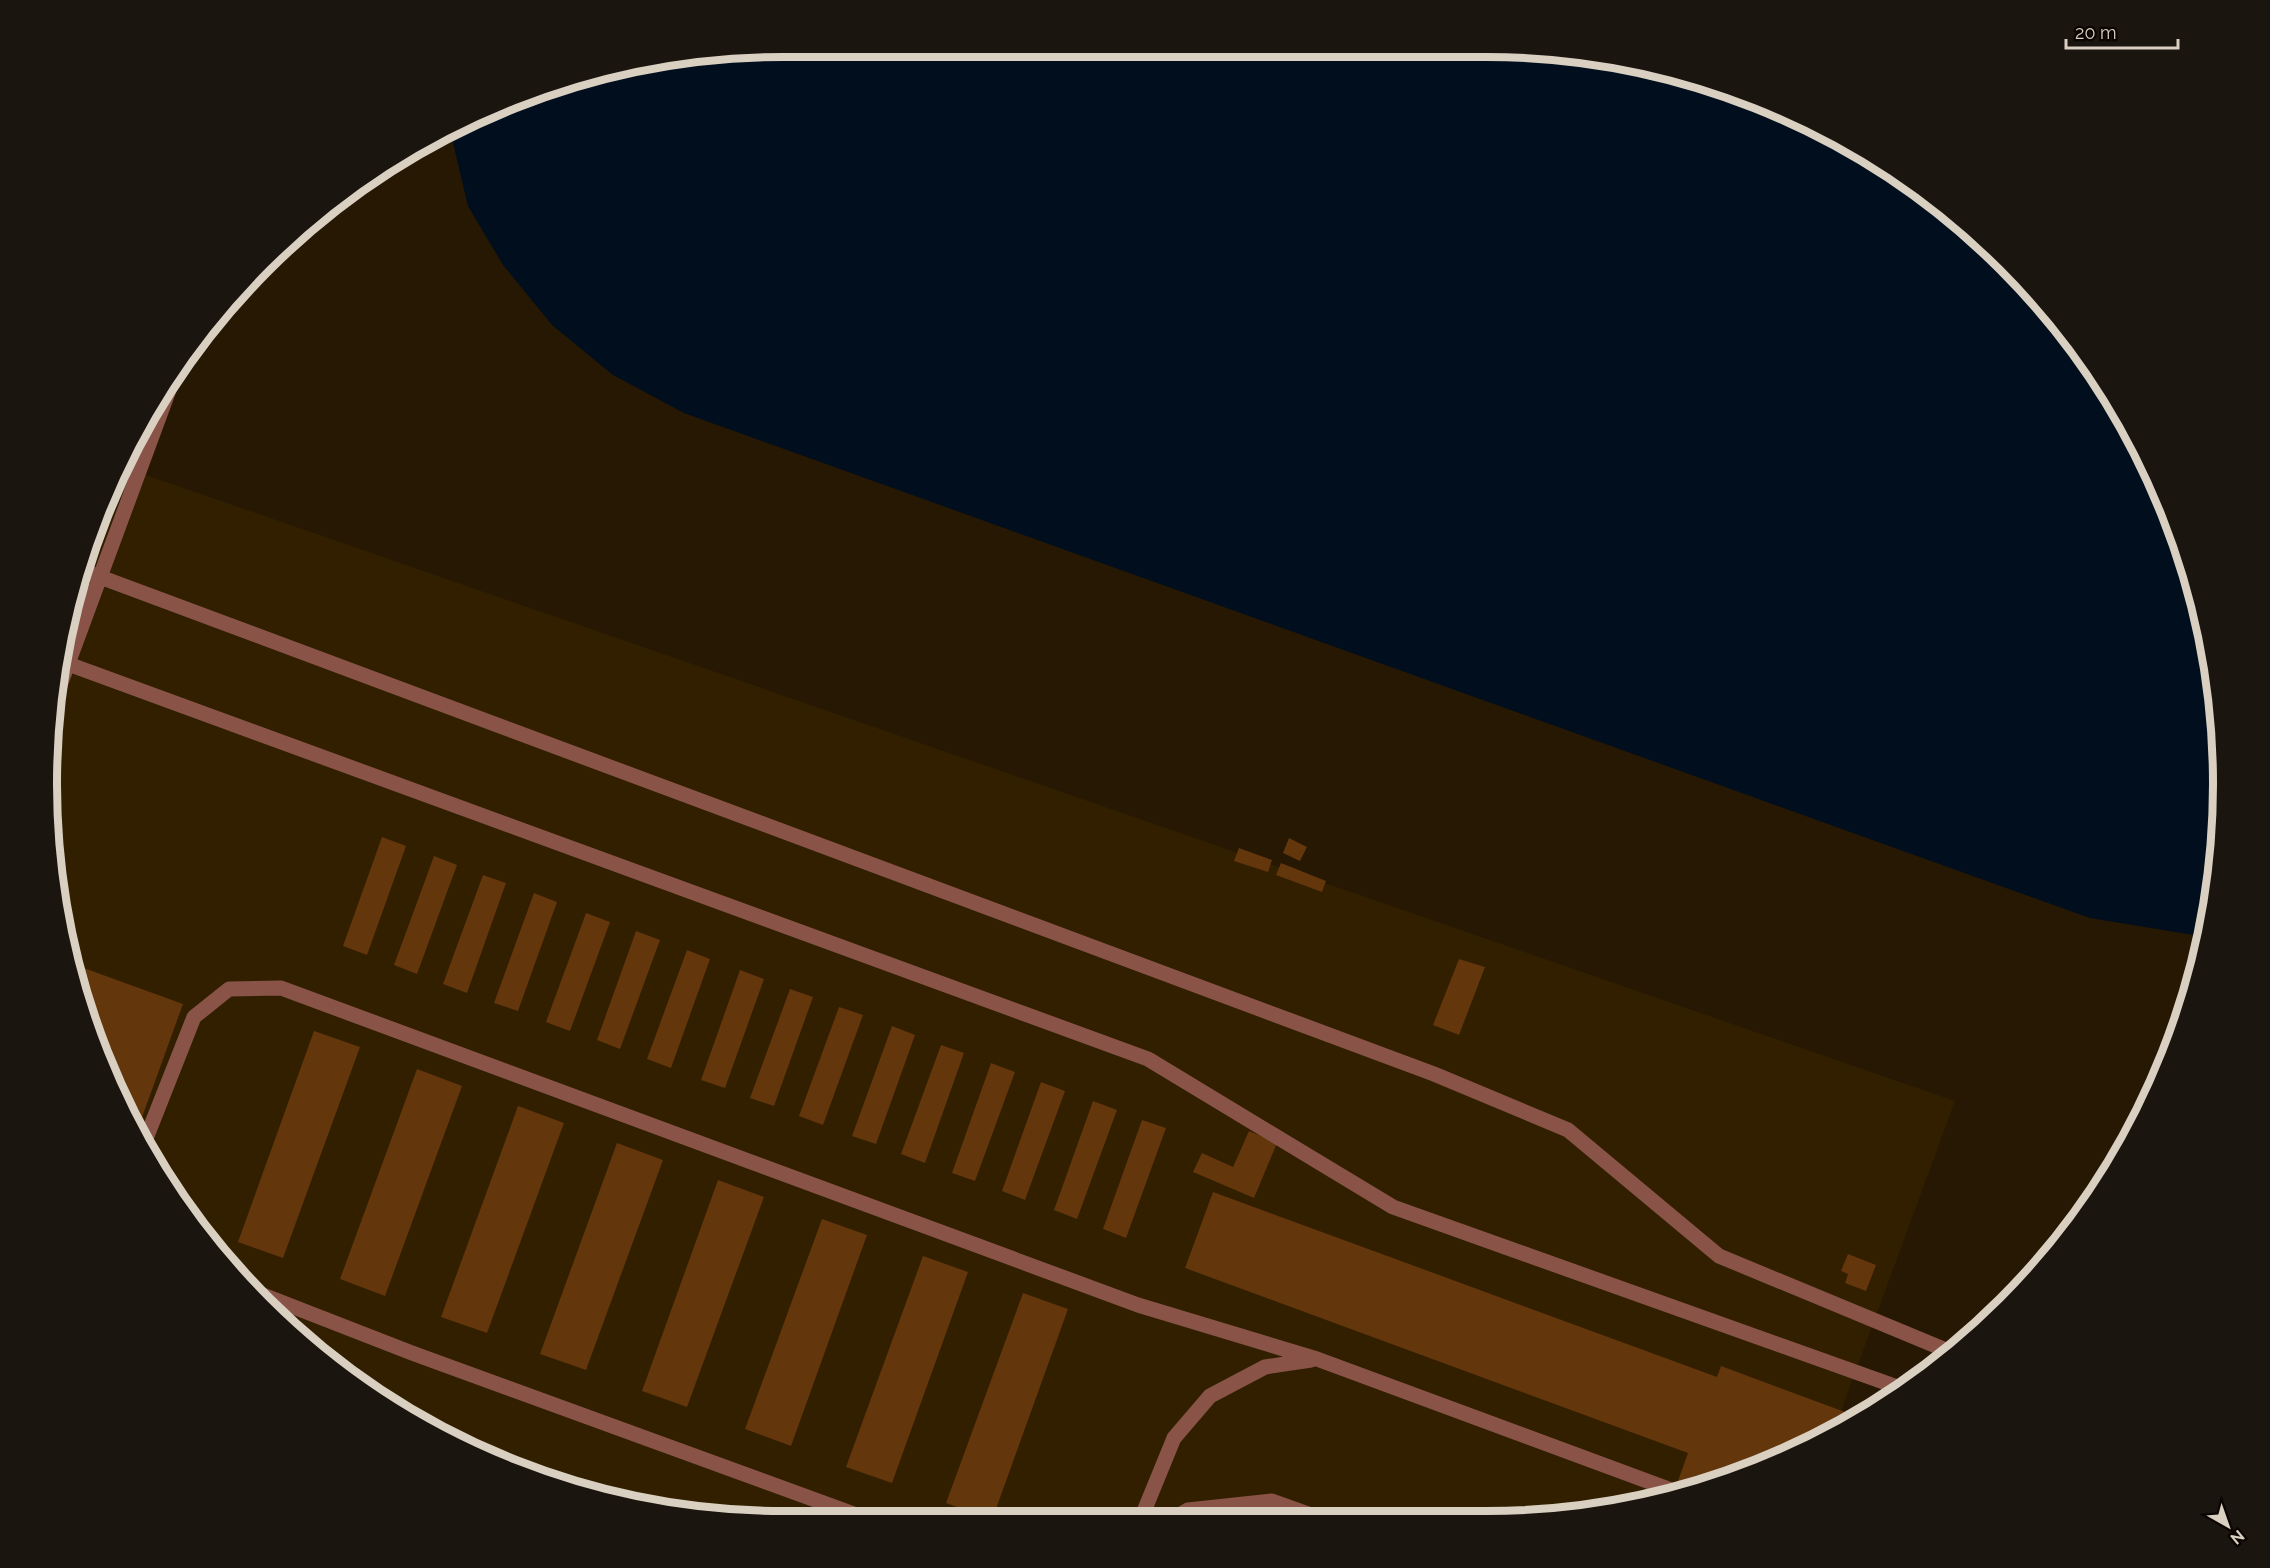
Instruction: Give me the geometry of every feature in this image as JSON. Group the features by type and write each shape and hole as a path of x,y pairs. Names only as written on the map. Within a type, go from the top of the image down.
{"street":[{"path":"70,648 100,576 163,406"},
{"path":"89,573 1434,1074 1558,1125 1568,1130 1719,1256 1943,1349"},
{"path":"67,663 1148,1059 1393,1208 1893,1386"},
{"path":"147,1135 194,1017 229,989 281,988 1138,1305 1317,1359 1666,1488"},
{"path":"270,1298 423,1357 846,1511"},
{"path":"1144,1511 1174,1438 1210,1396 1265,1367 1317,1359"},
{"path":"1186,1511 1272,1501 1300,1511"}],"shaded area":[{"path":"129,469 1955,1101 1838,1420 1764,1456 1674,1486 1581,1505 1486,1511 784,1511 689,1505 596,1486 506,1456 462,1436 420,1414 341,1361 305,1331 237,1263 207,1227 154,1147 112,1062 96,1018 71,926 63,879 57,784 59,736 63,689 82,596 112,506"}],"water":[{"path":"784,57 1486,57 1534,59 1581,63 1628,71 1674,82 1764,112 1850,154 1929,207 1965,237 2033,305 2063,341 2116,421 2138,462 2158,506 2188,596 2207,689 2213,784 2207,879 2197,935 2090,918 684,413 613,375 552,325 503,265 468,206 452,137 506,112 596,82 689,63 736,59"}],"building":[{"path":"382,837 406,846 367,955 343,946"},
{"path":"1289,838 1307,847 1300,861 1283,853"},
{"path":"1239,848 1272,860 1268,872 1234,861"},
{"path":"434,856 457,865 417,974 394,965"},
{"path":"1281,863 1326,881 1322,892 1276,875"},
{"path":"483,875 506,883 467,993 443,984"},
{"path":"534,893 557,902 518,1011 494,1003"},
{"path":"586,913 610,922 570,1031 546,1022"},
{"path":"636,931 660,940 620,1049 597,1040"},
{"path":"687,950 710,959 671,1068 647,1059"},
{"path":"1459,959 1485,967 1459,1035 1433,1025"},
{"path":"81,967 183,1004 140,1122 112,1062"},
{"path":"740,970 764,979 725,1088 701,1080"},
{"path":"790,989 813,997 774,1106 750,1098"},
{"path":"839,1007 863,1015 823,1125 799,1116"},
{"path":"892,1026 915,1035 876,1144 852,1136"},
{"path":"314,1031 360,1047 283,1258 238,1242"},
{"path":"941,1045 964,1053 925,1163 901,1154"},
{"path":"991,1063 1015,1072 975,1181 952,1173"},
{"path":"417,1069 462,1086 385,1296 340,1279"},
{"path":"1041,1082 1065,1091 1025,1200 1002,1191"},
{"path":"1093,1101 1117,1110 1077,1219 1054,1210"},
{"path":"518,1106 564,1123 487,1333 441,1317"},
{"path":"1142,1120 1166,1128 1126,1238 1103,1229"},
{"path":"1249,1131 1277,1143 1254,1198 1193,1172 1202,1153 1233,1167"},
{"path":"617,1143 663,1160 586,1370 540,1354"},
{"path":"718,1180 764,1197 687,1407 642,1391"},
{"path":"1213,1192 1717,1377 1721,1366 1845,1412 1843,1418 1764,1456 1676,1485 1688,1453 1185,1268"},
{"path":"822,1219 867,1235 791,1446 745,1429"},
{"path":"1848,1254 1876,1265 1866,1291 1845,1283 1848,1274 1841,1271"},
{"path":"923,1256 968,1272 892,1483 846,1467"},
{"path":"1023,1293 1068,1309 995,1511 968,1511 946,1503"}]}
